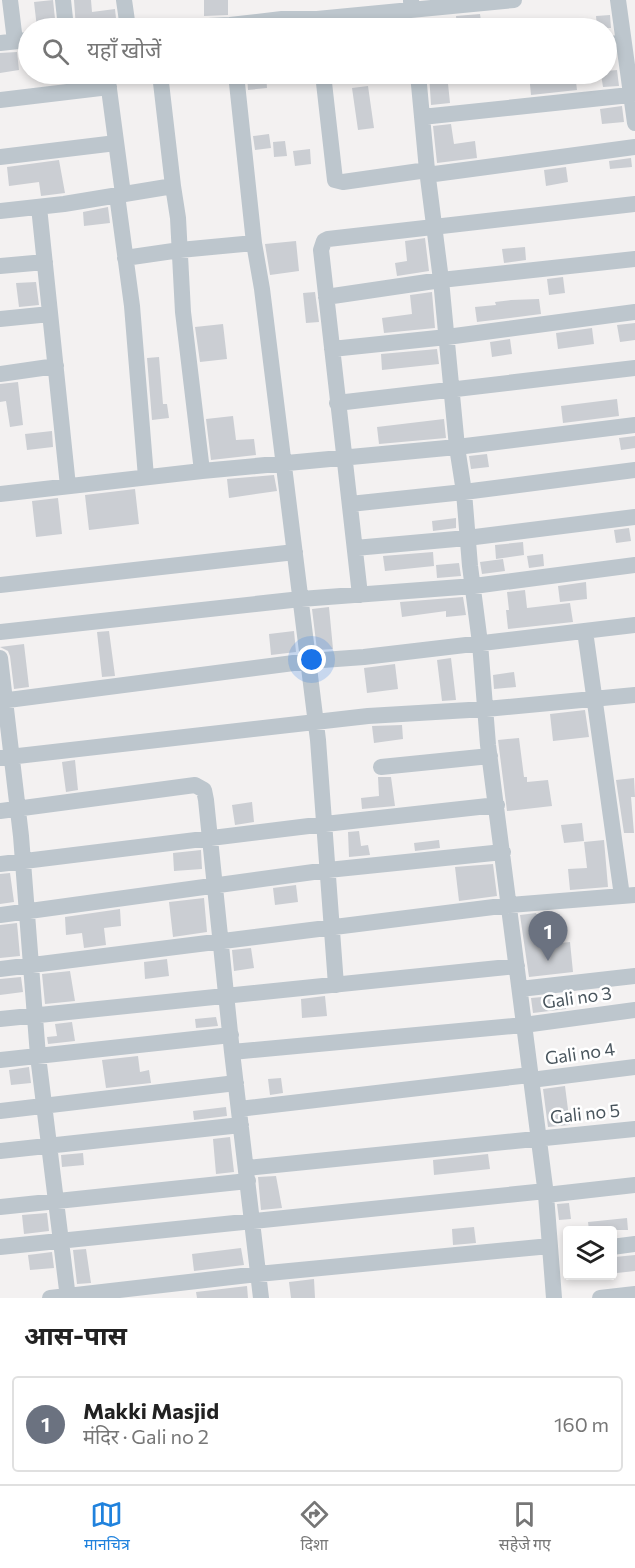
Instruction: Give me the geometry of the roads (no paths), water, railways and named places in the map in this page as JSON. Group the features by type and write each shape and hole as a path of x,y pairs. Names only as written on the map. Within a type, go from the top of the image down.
{"street":[{"path":"10,0 14,41"},
{"path":"63,0 65,18"},
{"path":"124,0 127,18"},
{"path":"347,18 412,5 514,0"},
{"path":"618,0 624,43 630,61 630,95 635,122"},
{"path":"617,43 624,43"},
{"path":"0,100 86,84"},
{"path":"109,84 116,143 125,258 132,306 146,477"},
{"path":"161,84 178,218 183,312 202,471"},
{"path":"237,84 254,243 316,722 336,985"},
{"path":"324,84 335,180 343,182 635,147"},
{"path":"419,84 474,586 490,756 546,1193 556,1251 550,1298"},
{"path":"422,117 630,95"},
{"path":"0,156 116,143"},
{"path":"0,211 173,186"},
{"path":"360,595 321,250 324,241 635,204"},
{"path":"39,207 68,486"},
{"path":"125,258 254,243"},
{"path":"326,297 441,279 635,259"},
{"path":"0,266 45,262"},
{"path":"332,349 447,337 635,312"},
{"path":"0,319 50,314"},
{"path":"0,374 56,366"},
{"path":"337,403 635,368"},
{"path":"0,494 202,471 457,447 635,425"},
{"path":"350,504 635,470"},
{"path":"355,548 467,538 635,517"},
{"path":"0,585 295,552"},
{"path":"0,632 301,599 474,586 635,565"},
{"path":"3,700 309,660 364,657 635,625"},
{"path":"0,969 510,905 628,896 593,699 585,631"},
{"path":"0,658 6,757 18,809 38,1056 68,1297"},
{"path":"6,757 368,716 486,710 635,695"},
{"path":"381,767 490,756"},
{"path":"0,811 195,785 201,787 206,795 261,1298"},
{"path":"0,864 325,824 497,806"},
{"path":"0,915 328,870 503,852"},
{"path":"0,1019 517,966"},
{"path":"520,989 635,976"},
{"name":"Gali no 3","path":"0,1060 524,1025 635,1010"},
{"name":"Gali no 4","path":"0,1151 531,1078 635,1067"},
{"path":"0,1111 236,1083"},
{"name":"Gali no 5","path":"0,1207 247,1174 635,1129"},
{"path":"0,1247 635,1185"},
{"path":"617,1246 635,1244"},
{"path":"50,1298 258,1274 556,1251"},
{"path":"600,1298 635,1294"}],"place":[{"name":"Makki Masjid","path":"548,961"}]}
